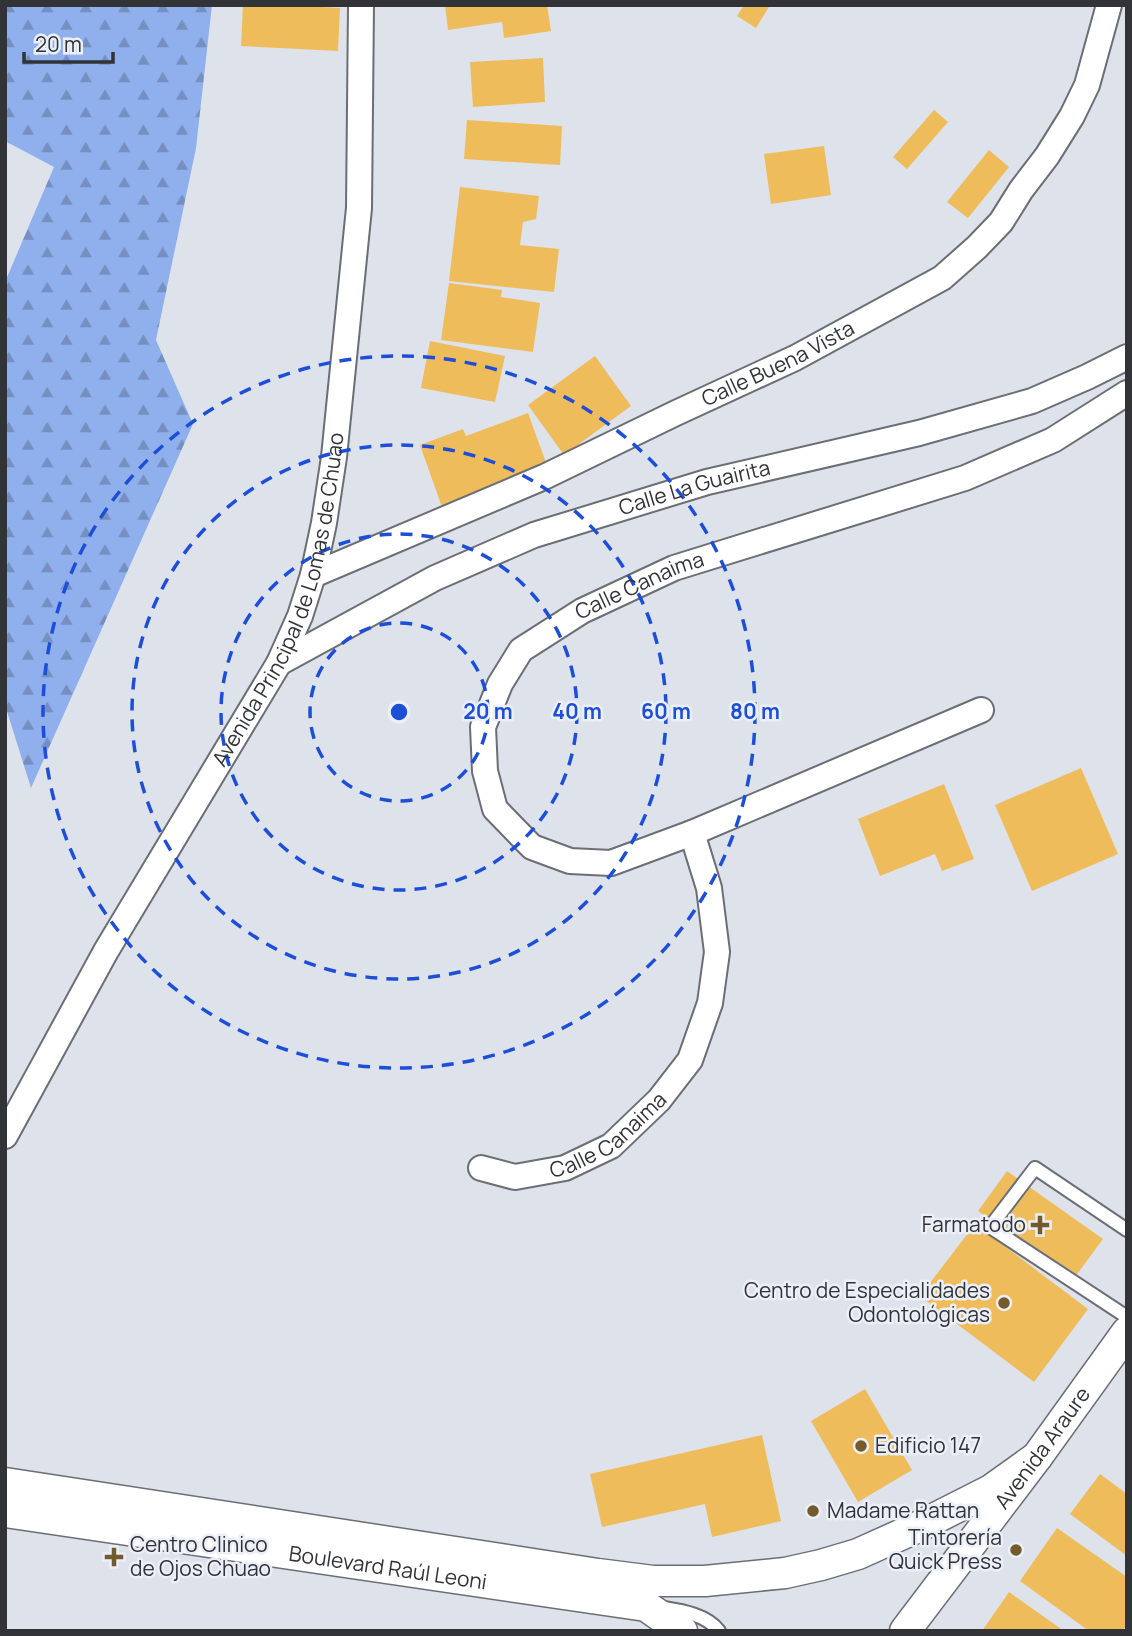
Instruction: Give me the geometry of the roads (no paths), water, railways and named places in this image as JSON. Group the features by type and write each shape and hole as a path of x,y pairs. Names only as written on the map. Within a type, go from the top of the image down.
{"street":[{"name":"Avenida Principal de Lomas de Chuao","path":"5,1136 106,951 279,663 300,616 313,575 334,457 359,208 361,5"},
{"name":"Calle Buena Vista","path":"313,575 544,478 676,412 795,358 942,278 1001,222 1072,116 1087,85 1109,5"},
{"name":"Calle La Guairita","path":"279,663 435,579 534,535 707,482 919,433 1032,401 1127,358"},
{"name":"Calle Canaima","path":"981,710 692,833 611,863 570,861 532,848 495,809 485,771 483,727 500,684 521,650 582,611 674,568 965,478 1053,440 1127,393"},
{"name":"Calle Canaima","path":"481,1168 515,1177 565,1168 611,1146 659,1100 690,1060 710,1003 717,952 709,888 692,833"},
{"name":"Avenida Araure","path":"905,1631 1037,1457 1127,1332"},
{"name":"Boulevard Raúl Leoni","path":"5,1483 598,1574 653,1581 705,1581 785,1573 858,1554 991,1490 1037,1457"},
{"name":"Boulevard Raúl Leoni","path":"5,1511 646,1606"},
{"path":"646,1606 682,1631"}],"lane":[{"path":"1127,1230 1035,1168 990,1227 1127,1317"},
{"path":"646,1606 685,1611 714,1624 719,1631"}],"place":[{"name":"Farmatodo","path":"1040,1225"},
{"name":"Centro de Especialidades Odontológicas","path":"1004,1303"},
{"name":"Edificio 147","path":"861,1446"},
{"name":"Madame Rattan","path":"813,1511"},
{"name":"Tintorería Quick Press","path":"1016,1550"},
{"name":"Centro Clinico de Ojos Chuao","path":"114,1557"}]}
